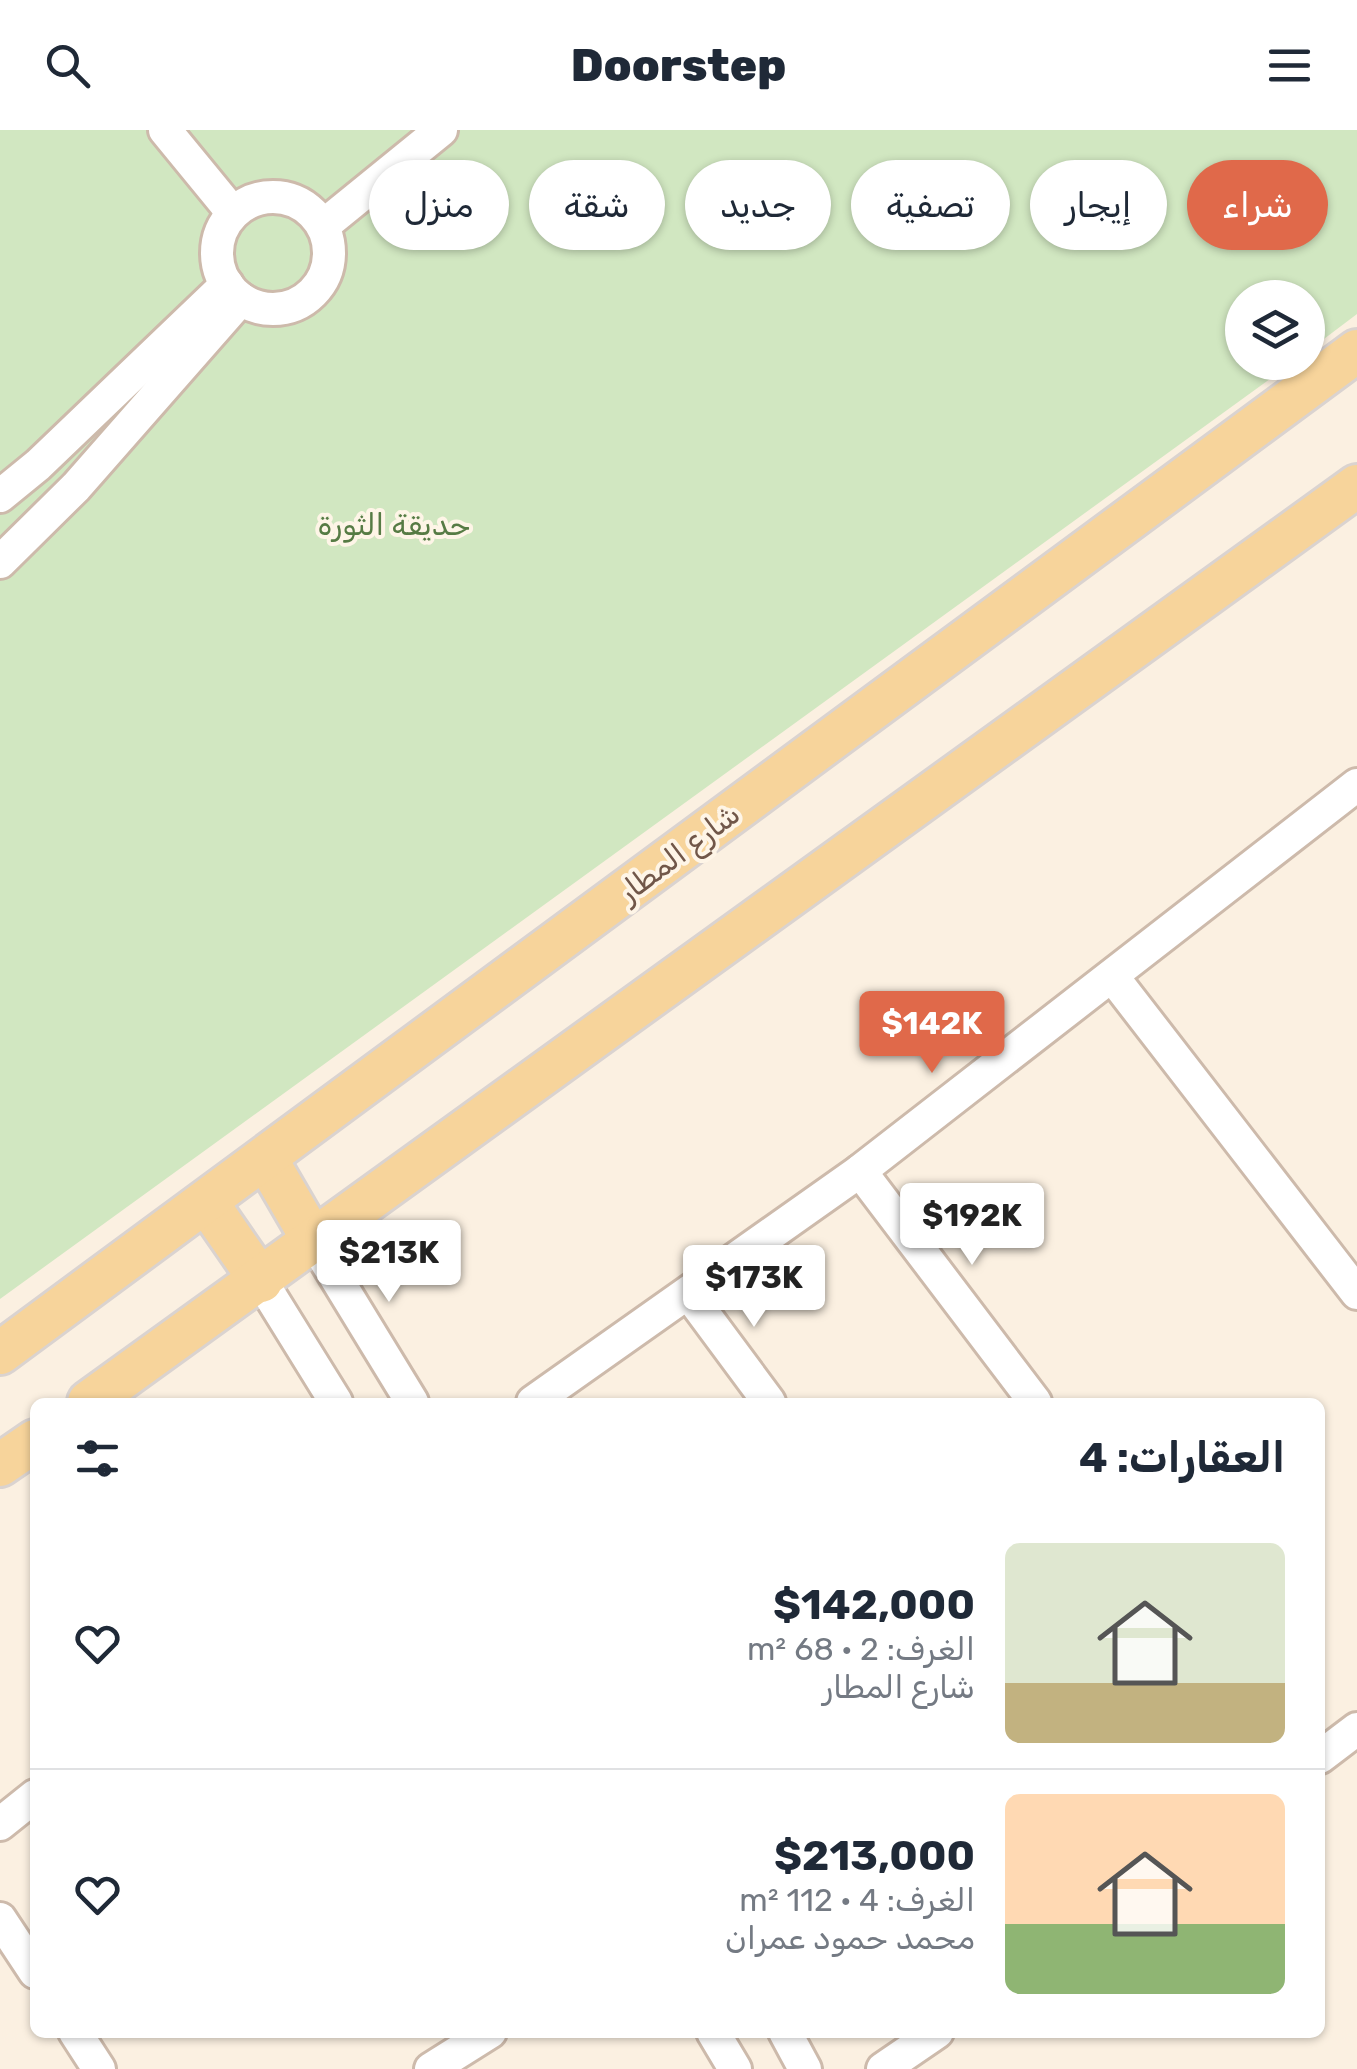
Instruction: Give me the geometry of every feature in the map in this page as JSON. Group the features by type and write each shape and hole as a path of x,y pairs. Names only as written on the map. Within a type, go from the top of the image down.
{"main road":[{"name":"شارع المطار","path":"0,1353 1357,351"},
{"path":"95,1398 1357,486"},
{"path":"266,1159 313,1240"},
{"path":"207,1202 261,1281"},
{"path":"0,1465 30,1444"}],"street":[{"path":"164,130 233,214"},
{"path":"323,226 441,130"},
{"path":"274,196 294,200 323,226 330,248 328,267 305,300 273,308 234,292 218,266 217,246 233,214 249,202 274,196"},
{"path":"0,496 234,292"},
{"path":"0,562 76,487 234,292"},
{"path":"539,1398 860,1171 1357,785"},
{"path":"1112,976 1357,1293"},
{"path":"860,1171 1031,1398"},
{"path":"313,1240 410,1398"},
{"path":"261,1281 334,1398"},
{"path":"689,1294 765,1398"},
{"path":"1325,1754 1357,1729"},
{"path":"0,1824 30,1800"},
{"path":"0,1919 30,1964"},
{"path":"79,2038 99,2069"},
{"path":"432,2069 481,2038"},
{"path":"717,2038 735,2069"},
{"path":"787,2038 805,2069"},
{"path":"883,2069 928,2038"}],"green space":[{"name":"حديقة الثورة","path":"0,130 1357,130 1357,314 1325,338 1325,280 1225,280 1225,380 1269,380 0,1299"}]}
